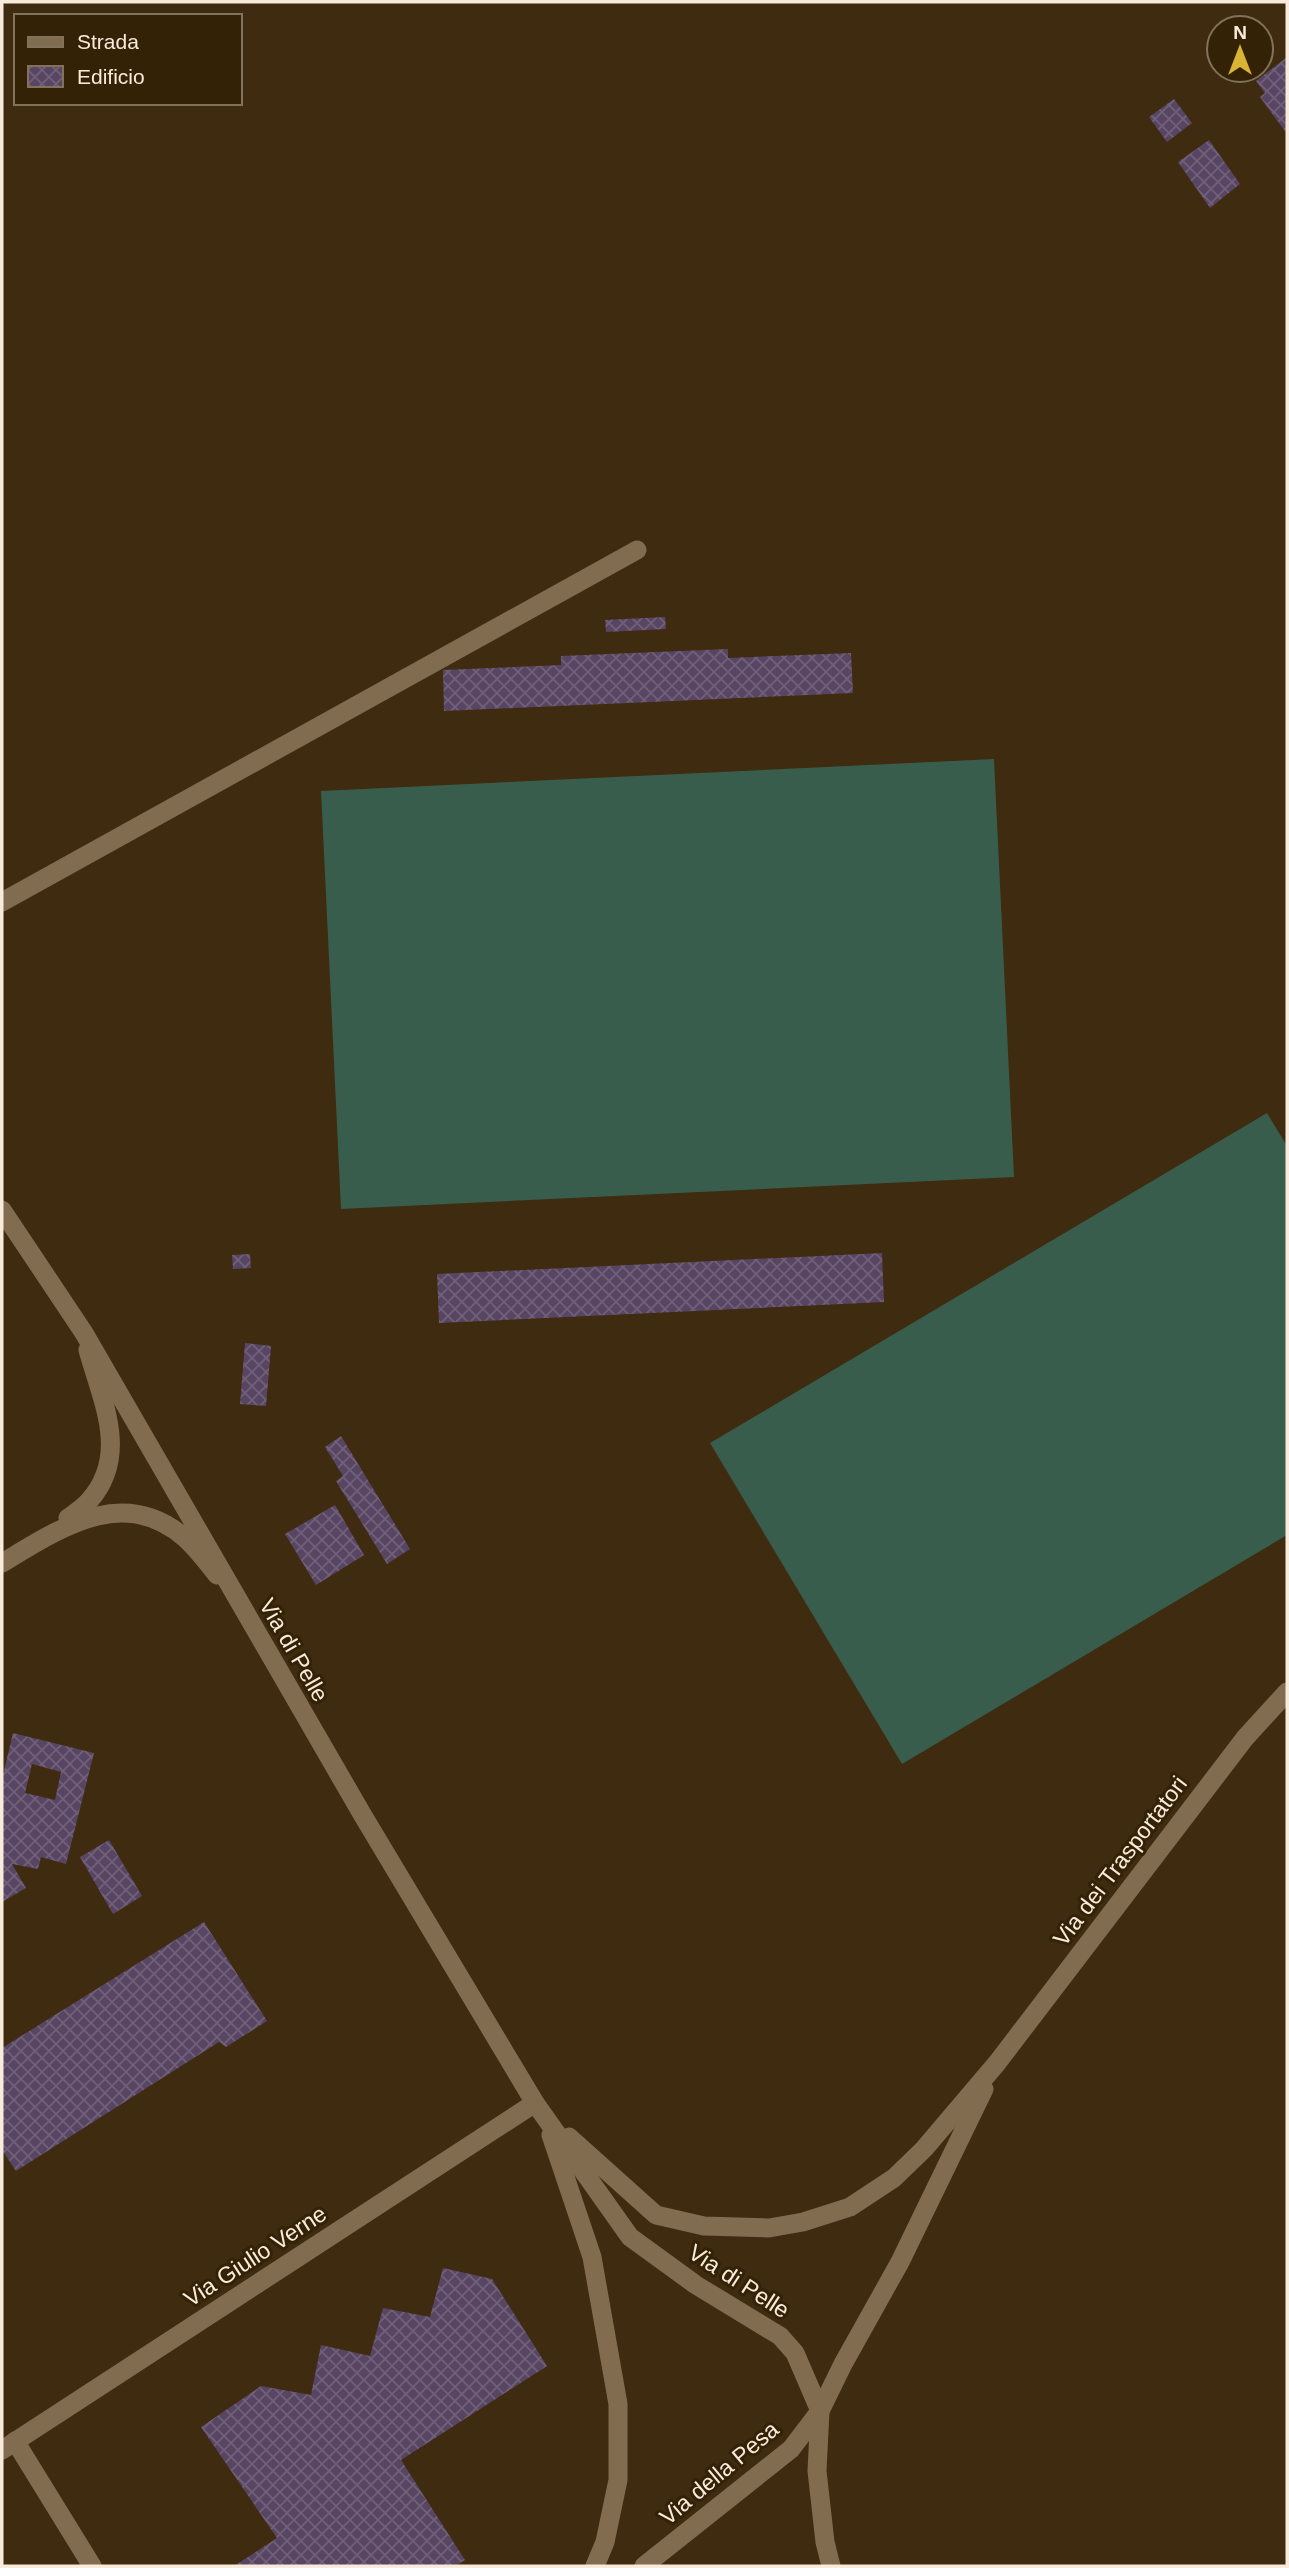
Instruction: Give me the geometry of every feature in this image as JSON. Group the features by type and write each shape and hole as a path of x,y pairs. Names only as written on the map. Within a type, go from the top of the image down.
{"street":[{"path":"2,902 637,550"},
{"name":"Via di Pelle","path":"2,1210 83,1333 245,1615 539,2109 631,2237 696,2285 780,2336 795,2353 820,2411 817,2471 825,2542 831,2566"},
{"path":"51,1533 88,1503 105,1476 111,1452 102,1390 83,1333"},
{"path":"2,1563 67,1524 112,1512 157,1521 185,1538 199,1552 245,1615"},
{"name":"Via dei Trasportatori","path":"539,2109 656,2216 704,2226 769,2228 803,2222 850,2207 894,2178 924,2149 997,2063 1245,1738 1287,1692"},
{"name":"Via dei Trasportatori","path":"820,2411 900,2262 997,2063"},
{"name":"Via di Pelle","path":"539,2109 592,2257 618,2403 618,2480 605,2542 594,2566"},
{"name":"Via Giulio Verne","path":"8,2446 539,2109"},
{"name":"Via della Pesa","path":"644,2566 791,2449 820,2411"},
{"path":"8,2446 92,2566"}],"green space":[{"path":"994,759 1014,1177 341,1209 321,791"},
{"path":"1267,1113 1287,1146 1287,1535 902,1764 710,1443"}],"building":[{"path":"1287,57 1287,134 1260,97 1265,93 1258,84 1275,84 1275,66"},
{"path":"1174,99 1192,123 1167,142 1149,117"},
{"path":"1209,140 1240,184 1210,208 1178,162"},
{"path":"665,617 666,629 606,632 605,620"},
{"path":"728,649 728,658 851,653 853,693 444,711 443,670 561,665 561,656"},
{"path":"882,1253 884,1302 439,1323 437,1274"},
{"path":"250,1254 251,1268 233,1269 232,1255"},
{"path":"245,1343 271,1346 266,1406 240,1404"},
{"path":"341,1436 410,1549 387,1564 336,1481 343,1476 325,1447"},
{"path":"335,1505 364,1555 316,1585 285,1534"},
{"path":"13,1733 94,1753 66,1864 41,1857 38,1869 12,1864 26,1888 2,1902 2,1779","holes":["32,1764 61,1772 55,1800 25,1793"]},
{"path":"109,1840 142,1896 113,1914 80,1857"},
{"path":"204,1922 267,2021 226,2047 219,2042 16,2171 2,2150 2,2048"},
{"path":"443,2268 492,2279 547,2366 401,2460 465,2560 455,2566 234,2566 277,2538 201,2427 261,2386 311,2395 321,2345 370,2356 383,2308 430,2317"}]}
